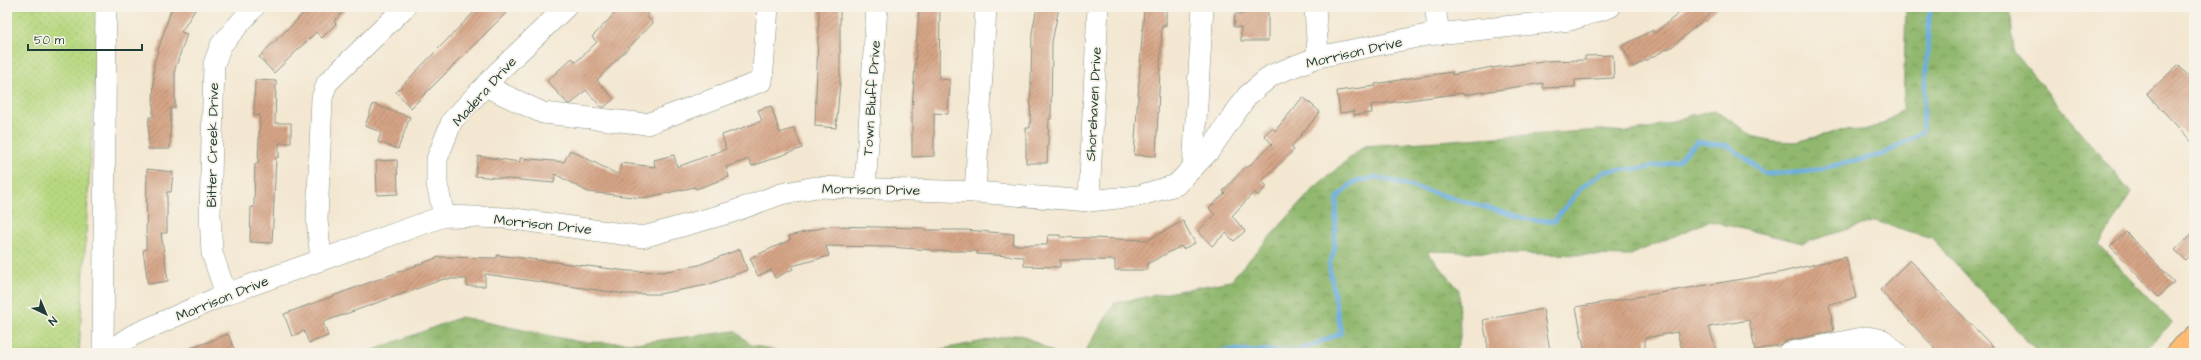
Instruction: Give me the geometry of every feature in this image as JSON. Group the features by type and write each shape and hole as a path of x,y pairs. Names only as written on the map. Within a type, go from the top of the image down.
{"street":[{"path":"105,353 106,7"},
{"name":"Bitter Creek Drive","path":"226,294 212,253 210,215 214,64 221,46 254,7"},
{"path":"321,260 317,220 322,98 327,83 405,7"},
{"name":"Madera Drive","path":"444,216 437,184 437,159 452,121 485,86 566,7"},
{"path":"485,86 543,113 648,124 762,81 768,7"},
{"name":"Town Bluff Drive","path":"865,188 877,7"},
{"path":"975,192 986,7"},
{"name":"Shorehaven Drive","path":"1089,200 1098,7"},
{"path":"1193,168 1203,7"},
{"path":"1315,7 1318,57"},
{"path":"1435,7 1439,34"},
{"name":"Morrison Drive","path":"105,353 133,335 226,294 444,216 507,218 643,236 732,212 781,194 816,187 975,192 1089,200 1138,196 1176,185 1209,151 1247,96 1272,75 1318,57 1439,34 1570,20 1610,7"},
{"path":"1788,353 1867,337 1883,340 1897,353"}],"green space":[{"path":"7,7 99,7 79,353 7,353"},
{"path":"1906,7 2010,7 2014,52 2131,193 2099,245 2172,323 2141,353 2038,353 1932,238 1875,221 1803,243 1709,221 1628,256 1427,251 1459,290 1460,338 1455,353 1084,353 1115,303 1230,281 1315,187 1364,146 1601,130 1625,132 1647,129 1692,115 1714,111 1733,121 1752,136 1773,141 1796,142 1839,131 1864,130 1885,123 1903,108"},
{"path":"461,317 580,342 637,343 735,331 751,345 788,353 366,353"},
{"path":"1020,334 1055,353 922,353"}],"building":[{"path":"172,7 197,7 181,32 187,34 175,69 175,108 171,108 170,149 148,149 149,117 153,117 154,63"},
{"path":"310,7 348,7 334,21 336,24 322,38 316,32 274,73 259,57"},
{"path":"479,7 512,7 411,108 396,92"},
{"path":"621,7 655,7 646,16 653,23 597,80 614,99 604,107 601,107 586,90 571,104 568,104 547,81 572,58 576,62 597,42 592,37"},
{"path":"819,7 840,7 840,83 836,128 815,126"},
{"path":"919,7 940,7 939,79 950,80 948,114 934,113 934,156 912,157 912,109"},
{"path":"1037,7 1059,7 1052,42 1051,119 1049,119 1047,163 1026,163 1026,128 1030,128 1032,33"},
{"path":"1144,7 1166,7 1166,26 1162,26 1156,156 1134,155"},
{"path":"1242,7 1268,7 1268,41 1241,41 1241,27 1234,27 1235,14 1242,14"},
{"path":"1687,7 1718,7 1673,46 1633,67 1622,46 1653,30 1654,33"},
{"path":"1613,55 1614,78 1575,80 1575,87 1543,88 1543,83 1463,95 1463,93 1371,105 1372,113 1354,115 1354,111 1340,113 1337,91 1376,86 1375,84 1452,72 1452,75 1492,67 1543,61 1585,60 1585,56"},
{"path":"2178,65 2194,82 2194,144 2147,94"},
{"path":"255,80 276,81 275,123 291,123 291,143 279,143 279,157 276,157 272,243 250,242 251,207 254,207 255,164 258,164 260,115 254,115"},
{"path":"1303,97 1320,112 1291,147 1294,150 1262,181 1267,186 1258,196 1254,192 1232,216 1245,231 1234,241 1226,233 1212,246 1198,231 1215,215 1209,208 1225,193 1223,191 1246,166 1247,168 1272,144 1264,135 1272,128 1275,131"},
{"path":"373,104 410,117 398,149 378,142 381,132 365,126"},
{"path":"771,106 780,133 794,128 802,148 752,166 749,159 726,167 729,177 696,189 695,187 643,198 588,192 555,174 554,183 475,176 478,156 520,162 520,158 564,162 570,150 619,175 621,163 655,167 654,160 674,155 677,167 726,149 722,135 762,121 758,110"},
{"path":"397,160 398,194 377,195 376,161"},
{"path":"147,169 173,172 171,192 167,192 167,233 161,233 168,281 148,284 143,250 146,250"},
{"path":"1183,221 1195,243 1183,249 1181,246 1147,264 1147,270 1115,270 1115,260 1060,260 1060,267 1024,266 1024,257 977,254 977,251 932,251 888,247 826,246 829,256 792,266 793,269 775,278 771,270 758,276 750,258 790,240 789,236 830,226 923,228 923,230 966,230 1014,234 1013,245 1047,245 1048,235 1060,235 1060,237 1148,240"},
{"path":"2126,232 2174,282 2158,297 2110,246"},
{"path":"2194,232 2194,252 2186,260 2175,250"},
{"path":"740,249 747,270 707,285 659,294 625,294 485,274 485,286 467,286 467,279 444,279 323,322 328,336 309,343 304,331 292,336 284,314 439,257 497,258 497,255 628,271 662,272 699,265"},
{"path":"1846,257 1856,298 1829,304 1834,331 1786,341 1779,345 1755,350 1749,320 1709,327 1717,353 1683,353 1677,332 1645,338 1645,353 1585,353 1576,307 1778,273"},
{"path":"1910,260 1999,353 1939,353 1880,290"},
{"path":"1543,309 1550,351 1489,353 1483,320"},
{"path":"228,334 236,353 182,352"}],"waterway":[{"path":"1210,353 1233,350 1298,351 1341,333 1329,264 1334,252 1337,198 1353,182 1377,177 1531,220 1554,221 1582,187 1606,171 1645,168 1676,162 1697,142 1729,146 1766,174 1806,172 1884,154 1922,132 1930,7"}]}
